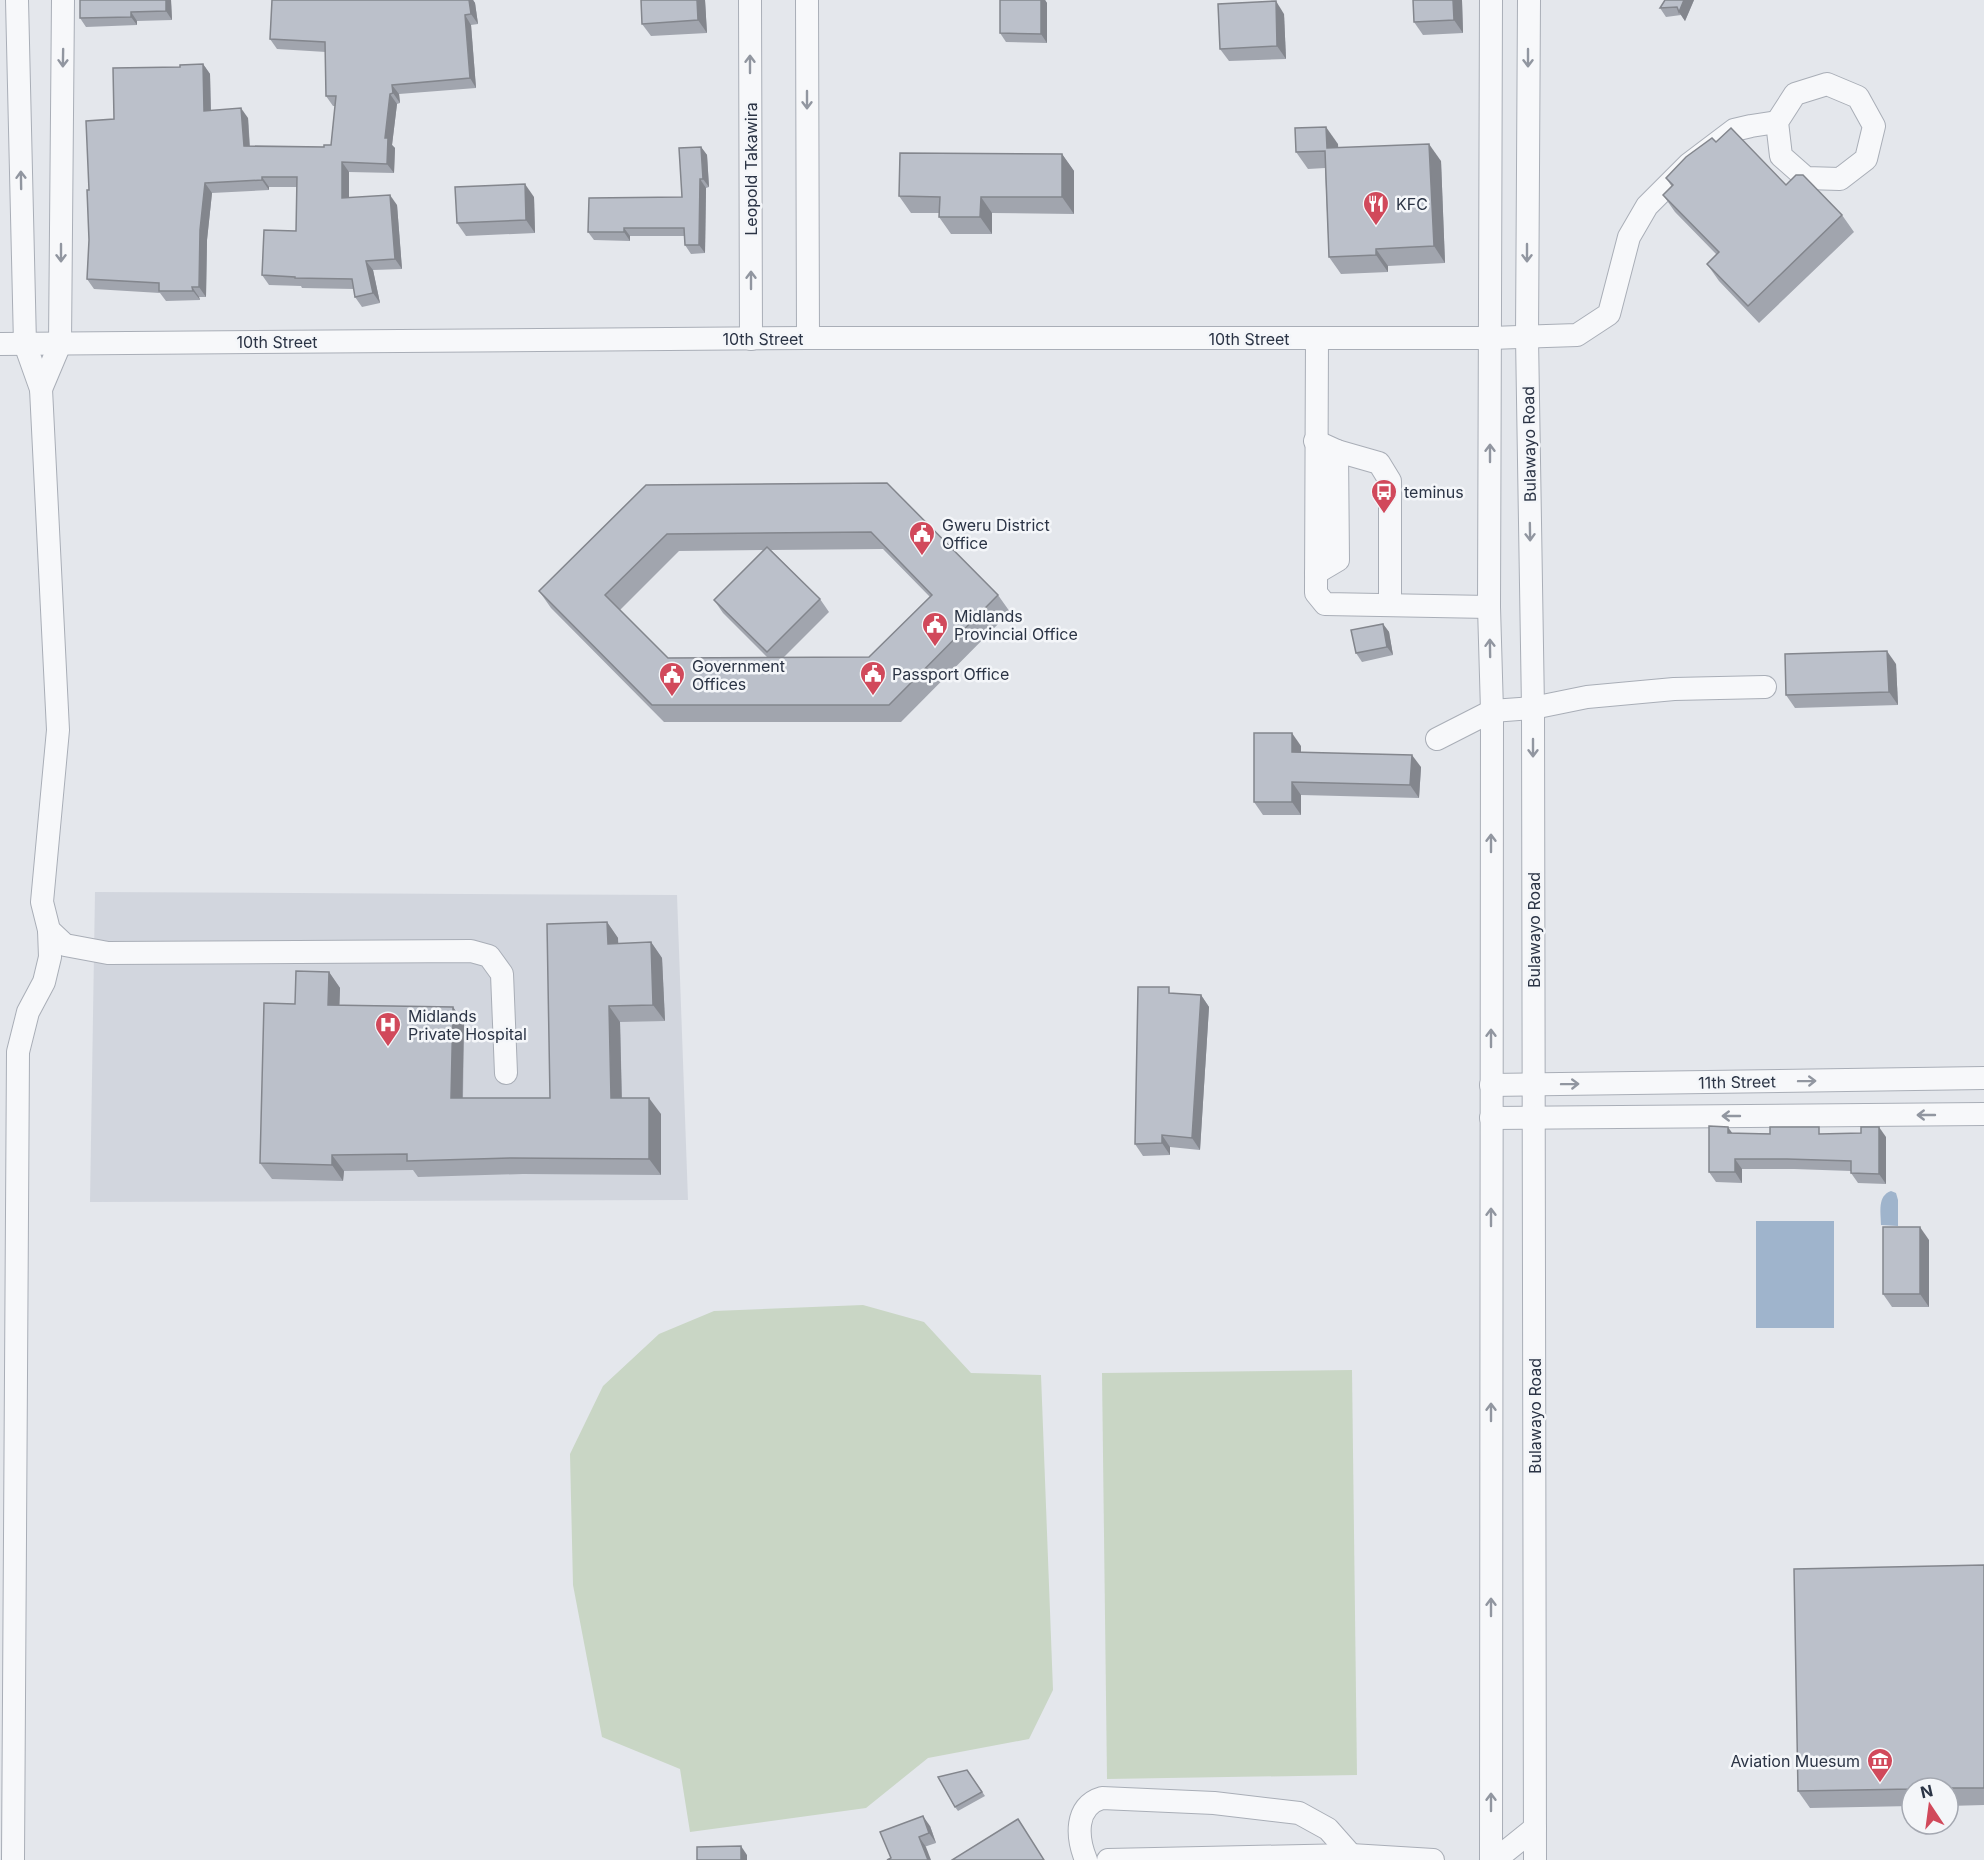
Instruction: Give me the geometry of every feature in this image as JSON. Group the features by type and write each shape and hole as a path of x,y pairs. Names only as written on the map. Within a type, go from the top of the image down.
{"street":[{"path":"13,1860 18,1052 27,1012 44,982 50,957 49,930 42,902 58,730 41,389 25,344 17,0"},
{"path":"41,389 60,344 63,0"},
{"name":"Leopold Takawira","path":"750,0 751,339"},
{"path":"807,0 808,338"},
{"path":"1491,0 1489,607 1492,711 1493,1860"},
{"name":"Bulawayo Road","path":"1529,0 1527,337 1533,708 1535,1117 1534,1860"},
{"path":"1827,84 1858,97 1874,126 1866,159 1840,179 1806,178 1781,156 1777,122 1795,94 1827,84"},
{"name":"10th Street","path":"0,344 808,338 1491,338 1577,335 1609,314 1629,237 1647,206 1689,164 1734,130 1777,122"},
{"path":"1317,338 1316,593 1325,604 1489,607"},
{"path":"1315,441 1337,451 1379,464 1390,481 1390,605"},
{"path":"1316,573 1338,560 1337,451"},
{"path":"1437,738 1492,711 1533,708 1587,697 1674,689 1765,687"},
{"path":"49,930 66,945 108,953 471,951 489,956 502,974 506,1073"},
{"name":"11th Street","path":"1491,1085 1984,1078"},
{"name":"11th Street","path":"1491,1118 1984,1114"},
{"path":"1086,1860 1081,1848 1080,1823 1083,1811 1090,1801 1102,1798 1214,1803 1299,1813 1328,1829 1351,1855"},
{"path":"1493,1860 1534,1828"},
{"path":"1108,1860 1351,1855 1433,1860"}],"shaded area":[{"name":"Midlands Private Hospital","path":"95,892 677,895 688,1200 90,1202"}],"green space":[{"path":"863,1305 924,1322 971,1373 1041,1375 1053,1690 1029,1739 928,1758 866,1808 690,1832 680,1769 602,1737 573,1585 570,1454 603,1386 659,1334 714,1311"},
{"path":"1352,1370 1357,1775 1107,1779 1102,1373"}],"water":[{"path":"1891,1191 1896,1193 1898,1200 1898,1226 1881,1225 1882,1201"},
{"path":"1756,1221 1834,1221 1834,1328 1756,1328"}],"building":[{"path":"80,0 166,0 166,11 131,12 131,17 80,18"},
{"path":"272,0 469,0 471,14 465,15 470,78 392,85 393,93 390,94 385,138 388,138 387,164 342,162 342,198 390,195 395,259 366,261 373,293 355,297 352,279 262,275 264,230 296,231 297,177 262,177 262,180 205,183 200,230 199,287 192,287 193,291 159,291 159,283 87,279 89,240 87,190 89,190 86,121 114,119 113,68 180,67 180,65 203,64 204,111 241,108 244,146 324,147 324,145 331,145 336,96 326,96 325,42 270,39"},
{"path":"641,0 697,0 698,20 642,24"},
{"path":"1000,0 1041,0 1041,34 1000,33"},
{"path":"1413,0 1453,0 1454,20 1414,22"},
{"path":"1665,0 1684,0 1679,12 1677,7 1660,8"},
{"path":"1276,1 1277,46 1220,49 1218,4"},
{"path":"1326,127 1327,148 1429,144 1434,246 1376,249 1376,255 1329,257 1325,151 1296,152 1295,128"},
{"path":"1731,128 1786,185 1796,175 1803,175 1842,215 1748,306 1707,264 1719,252 1663,195 1673,185 1666,178 1686,157 1712,138 1716,142"},
{"path":"701,147 703,179 700,179 699,245 685,245 684,228 624,228 624,232 588,232 589,198 682,197 679,148"},
{"path":"900,153 1062,154 1062,197 981,197 980,217 939,217 940,197 899,196"},
{"path":"525,184 526,220 457,223 455,187"},
{"path":"887,483 998,595 889,705 652,705 539,591 646,485","holes":["871,532 932,595 869,657 668,658 605,595 667,534"]},
{"path":"767,547 820,599 767,652 714,600"},
{"path":"1383,624 1387,647 1356,653 1351,630"},
{"path":"1887,651 1889,692 1786,695 1785,654"},
{"path":"1254,733 1292,733 1292,752 1412,755 1410,785 1292,782 1292,802 1254,802"},
{"path":"607,922 608,944 651,942 653,1005 609,1006 611,1098 649,1098 649,1159 511,1158 407,1161 407,1154 332,1155 332,1165 260,1163 264,1003 295,1004 296,971 329,972 328,1005 453,1007 451,1098 550,1098 547,924"},
{"path":"1138,987 1169,987 1169,993 1201,995 1192,1138 1162,1135 1162,1143 1135,1144"},
{"path":"1709,1126 1728,1127 1728,1133 1770,1134 1770,1127 1819,1127 1819,1134 1861,1133 1861,1127 1879,1127 1879,1174 1851,1173 1851,1161 1787,1159 1735,1159 1735,1172 1709,1172"},
{"path":"1883,1227 1920,1227 1920,1294 1883,1294"},
{"path":"1984,1565 1984,1788 1960,1788 1960,1776 1900,1776 1900,1789 1798,1791 1794,1569"},
{"path":"967,1770 982,1792 955,1807 938,1777"},
{"path":"923,1816 929,1833 919,1837 928,1860 887,1860 891,1858 880,1832"},
{"path":"1018,1819 1044,1860 952,1860"},
{"path":"741,1846 741,1860 697,1860 697,1847"}],"place":[{"name":"KFC","path":"1376,227"},
{"name":"teminus","path":"1384,515"},
{"name":"Gweru District Office","path":"922,557"},
{"name":"Midlands Provincial Office","path":"935,648"},
{"name":"Passport Office","path":"873,697"},
{"name":"Government Offices","path":"672,698"},
{"name":"Midlands Private Hospital","path":"388,1048"},
{"name":"Aviation Muesum","path":"1880,1784"}]}
